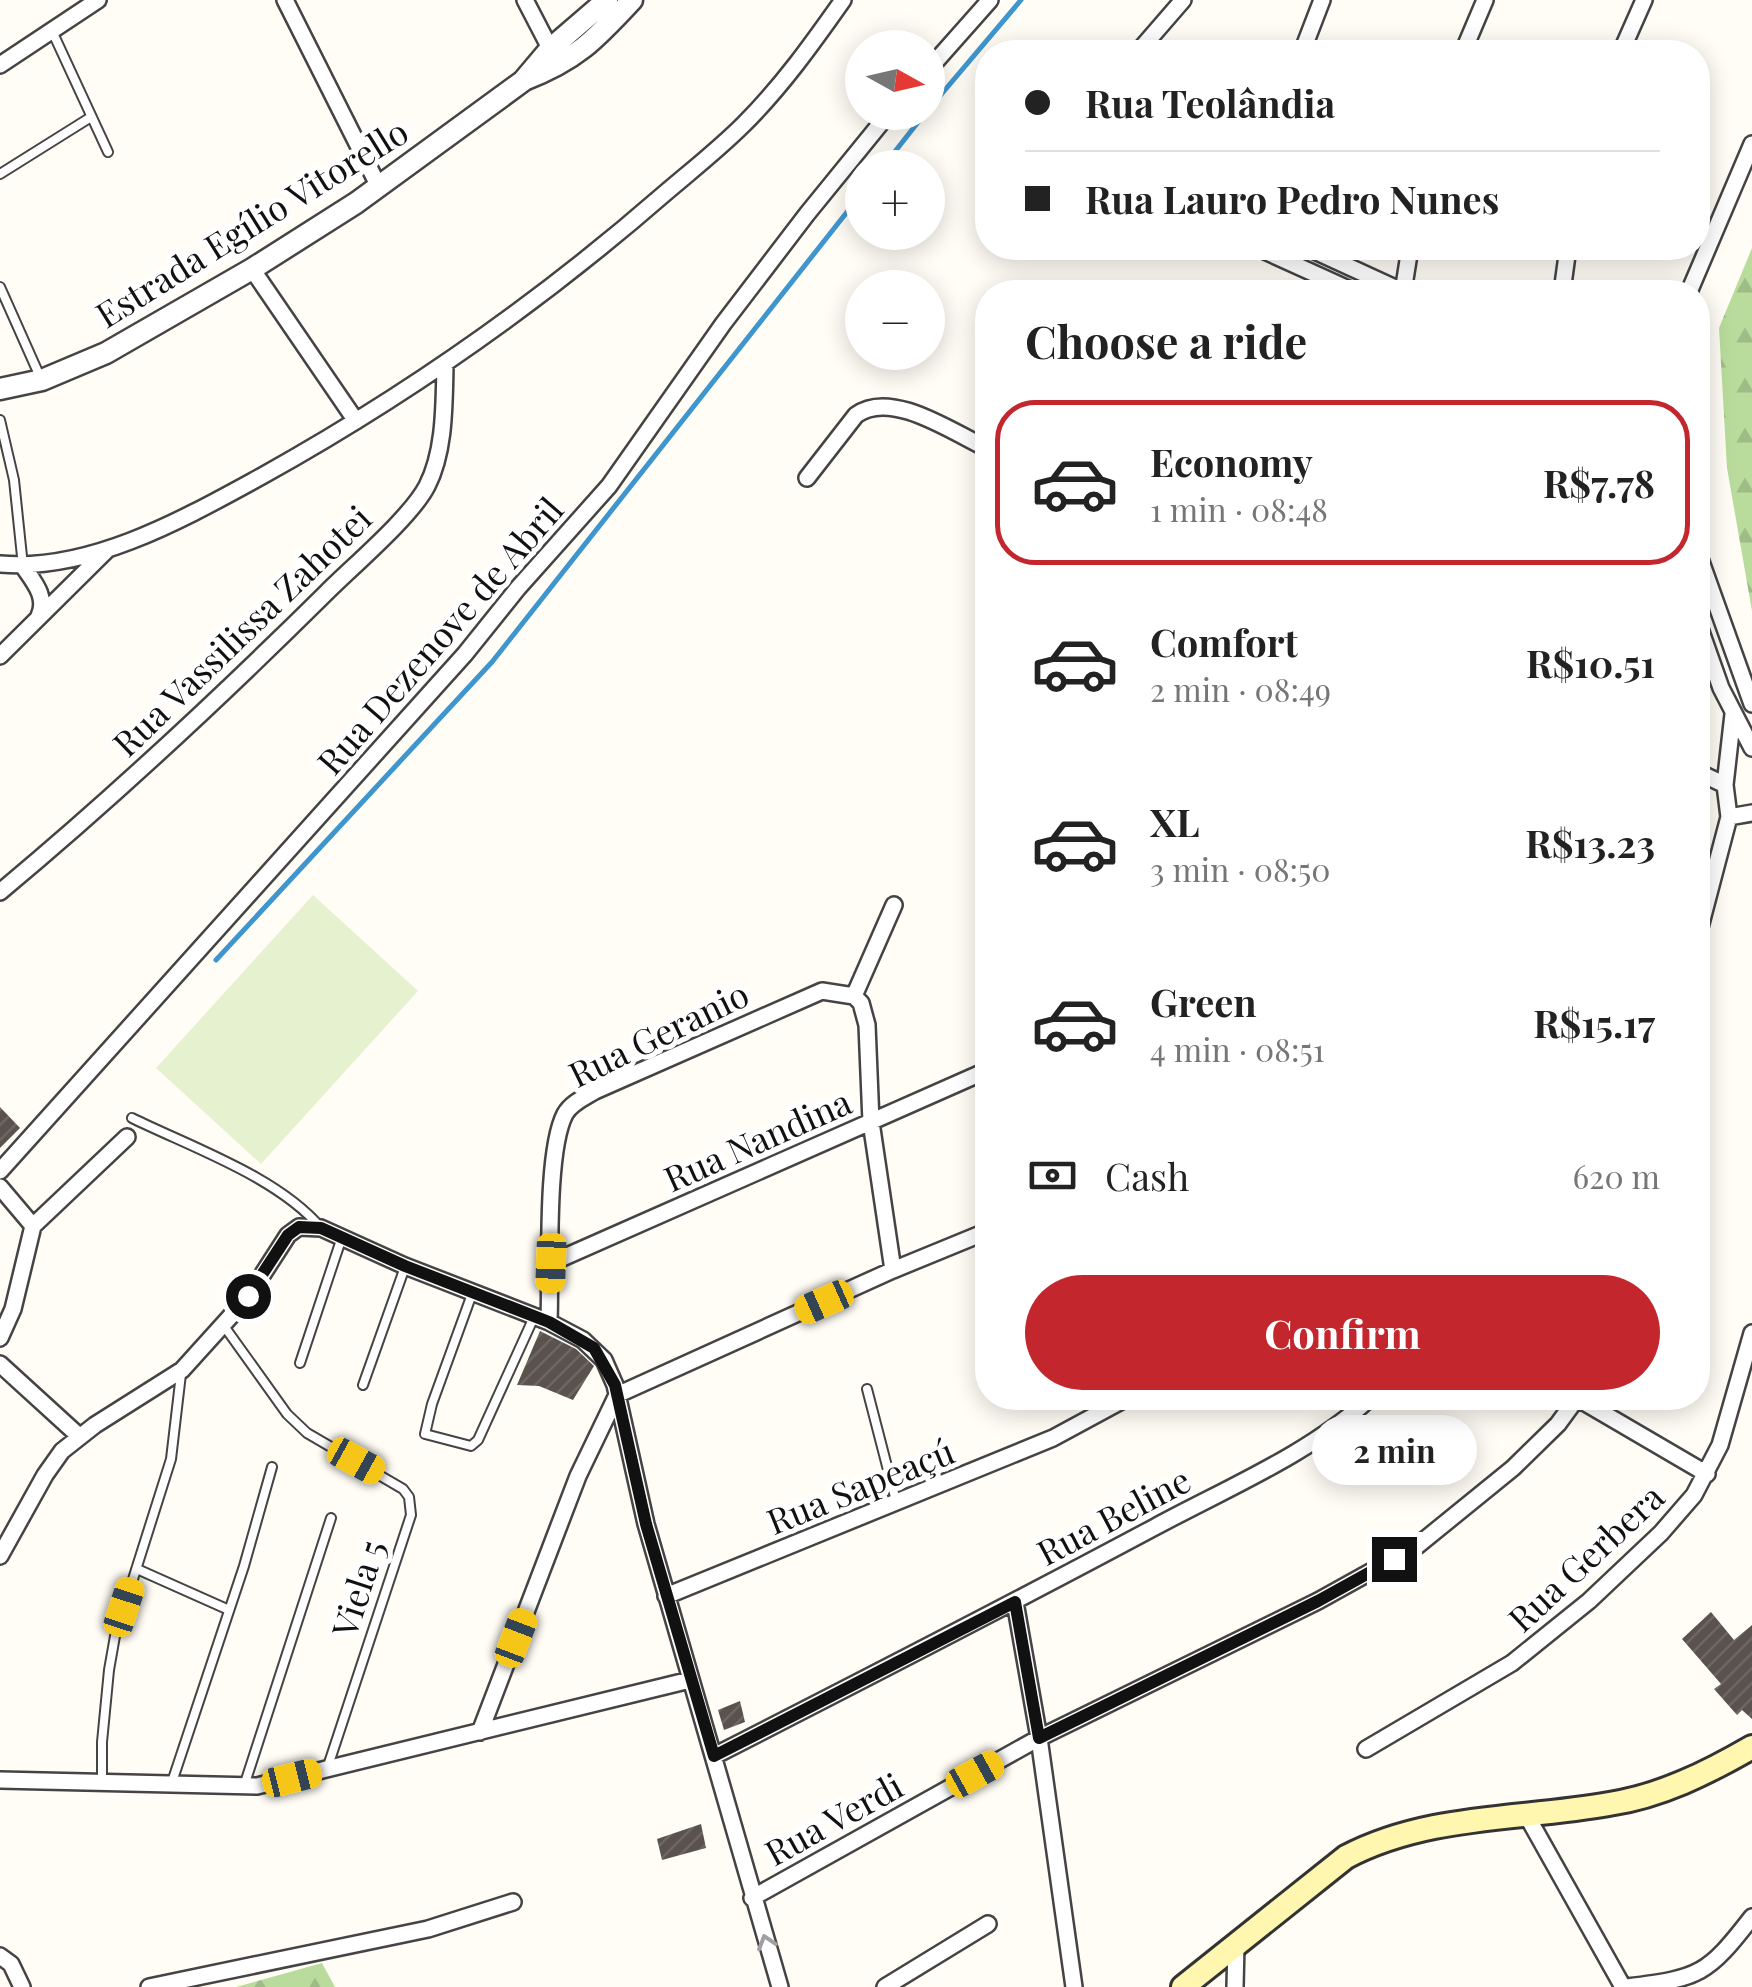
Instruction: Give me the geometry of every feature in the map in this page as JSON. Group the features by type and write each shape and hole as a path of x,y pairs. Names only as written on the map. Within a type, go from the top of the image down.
{"main road":[{"path":"1184,1987 1346,1856 1372,1843 1437,1824 1613,1804 1666,1791 1752,1747"}],"street":[{"path":"0,65 98,0"},
{"path":"285,0 378,185"},
{"path":"525,0 555,58"},
{"name":"Estrada Egílio Vitorello","path":"555,58 607,0"},
{"name":"Estrada Egílio Vitorello","path":"0,389 42,380 106,353 252,269 378,185 555,58 596,39 632,0"},
{"path":"0,564 23,566 110,547 190,514 445,366 592,257 742,126 794,70 843,0"},
{"path":"945,51 990,0"},
{"path":"1148,40 1183,0"},
{"path":"1307,40 1322,0"},
{"path":"1468,40 1485,0"},
{"path":"1626,40 1644,0"},
{"name":"Rua Dezenove de Abril","path":"0,1171 589,511 723,324 876,130"},
{"path":"1710,243 1752,144"},
{"path":"1284,260 1329,280"},
{"path":"1334,260 1378,280"},
{"path":"252,269 356,421"},
{"name":"Rua Vassilissa Zahotei","path":"0,892 215,703 391,528 426,487 438,450 445,366"},
{"path":"807,478 856,415 879,404 912,413 975,443"},
{"path":"0,656 110,547"},
{"path":"23,566 42,598 38,620"},
{"path":"1710,587 1752,704"},
{"path":"1710,654 1733,714 1752,748"},
{"path":"1710,887 1728,816 1725,785 1733,714"},
{"path":"1710,778 1725,785"},
{"path":"1728,816 1752,813"},
{"path":"892,1270 871,1122 868,1025 862,1003 854,996 894,905"},
{"name":"Rua Geranio","path":"542,1320 551,1263 559,1130 573,1104 812,993 832,990 854,996"},
{"name":"Rua Nandina","path":"551,1263 975,1076"},
{"path":"0,1338 13,1308 33,1226 126,1136"},
{"path":"0,1187 33,1226"},
{"path":"0,1556 44,1475 62,1451 182,1370 224,1326 288,1235 299,1227 321,1228 542,1320 594,1348 609,1370 617,1395 666,1596 780,1987"},
{"path":"480,1732 578,1476 617,1395 975,1236"},
{"name":"Rua Gerbera","path":"1366,1749 1512,1663 1552,1634 1660,1533 1694,1495 1720,1445 1752,1333"},
{"path":"0,1364 79,1436"},
{"name":"Rua Sapeaçú","path":"666,1596 1053,1438 1106,1410"},
{"name":"Rua Beline","path":"714,1756 1015,1602 1274,1463 1356,1410"},
{"name":"Rua Verdi","path":"752,1898 1039,1738 1318,1601 1416,1546 1547,1435 1567,1410"},
{"path":"1597,1410 1706,1474"},
{"path":"1015,1602 1039,1738 1074,1987"},
{"path":"0,1780 257,1786 690,1680"},
{"path":"1527,1816 1625,1987 1692,1977 1718,1960 1752,1917"},
{"path":"149,1987 428,1930 513,1902"},
{"path":"885,1987 988,1924"},
{"path":"1235,1987 1236,1944"},
{"path":"0,1956 11,1964 22,1987"}],"lane":[{"path":"52,31 108,152"},
{"path":"0,174 91,117"},
{"path":"0,288 42,380"},
{"path":"0,420 14,480 23,566"},
{"path":"132,1118 258,1180 307,1211 321,1228"},
{"path":"300,1364 342,1237"},
{"path":"363,1385 405,1266"},
{"path":"473,1291 424,1434 471,1446 478,1440 542,1320"},
{"name":"Viela 5","path":"224,1326 287,1414 306,1433 396,1484 409,1497 411,1514 327,1769"},
{"path":"102,1784 109,1670 170,1460 182,1370"},
{"path":"867,1389 896,1502"},
{"path":"172,1785 272,1467"},
{"path":"244,1786 331,1518"},
{"path":"136,1569 229,1610"}],"green space":[{"path":"1752,248 1752,611 1727,468 1719,328"},
{"path":"313,895 418,991 261,1164 156,1068"},
{"path":"322,1963 335,1987 236,1987"}],"building":[{"path":"0,1107 20,1128 0,1148"},
{"path":"540,1331 576,1349 594,1366 573,1400 539,1386 517,1385"},
{"path":"1711,1612 1734,1640 1752,1625 1752,1719 1742,1710 1737,1715 1714,1689 1721,1684 1682,1639"},
{"path":"740,1701 745,1722 724,1730 718,1710"},
{"path":"701,1824 706,1848 662,1860 657,1839"}],"waterway":[{"path":"987,40 1021,0"},
{"path":"945,90 975,54"},
{"path":"896,150 912,130"},
{"path":"216,960 492,662 845,215"}],"route":[{"path":"248,1296 288,1235 308,1226 549,1322 594,1348 615,1385 646,1524 714,1756 1015,1602 1039,1738 1318,1601 1394,1559"}]}
